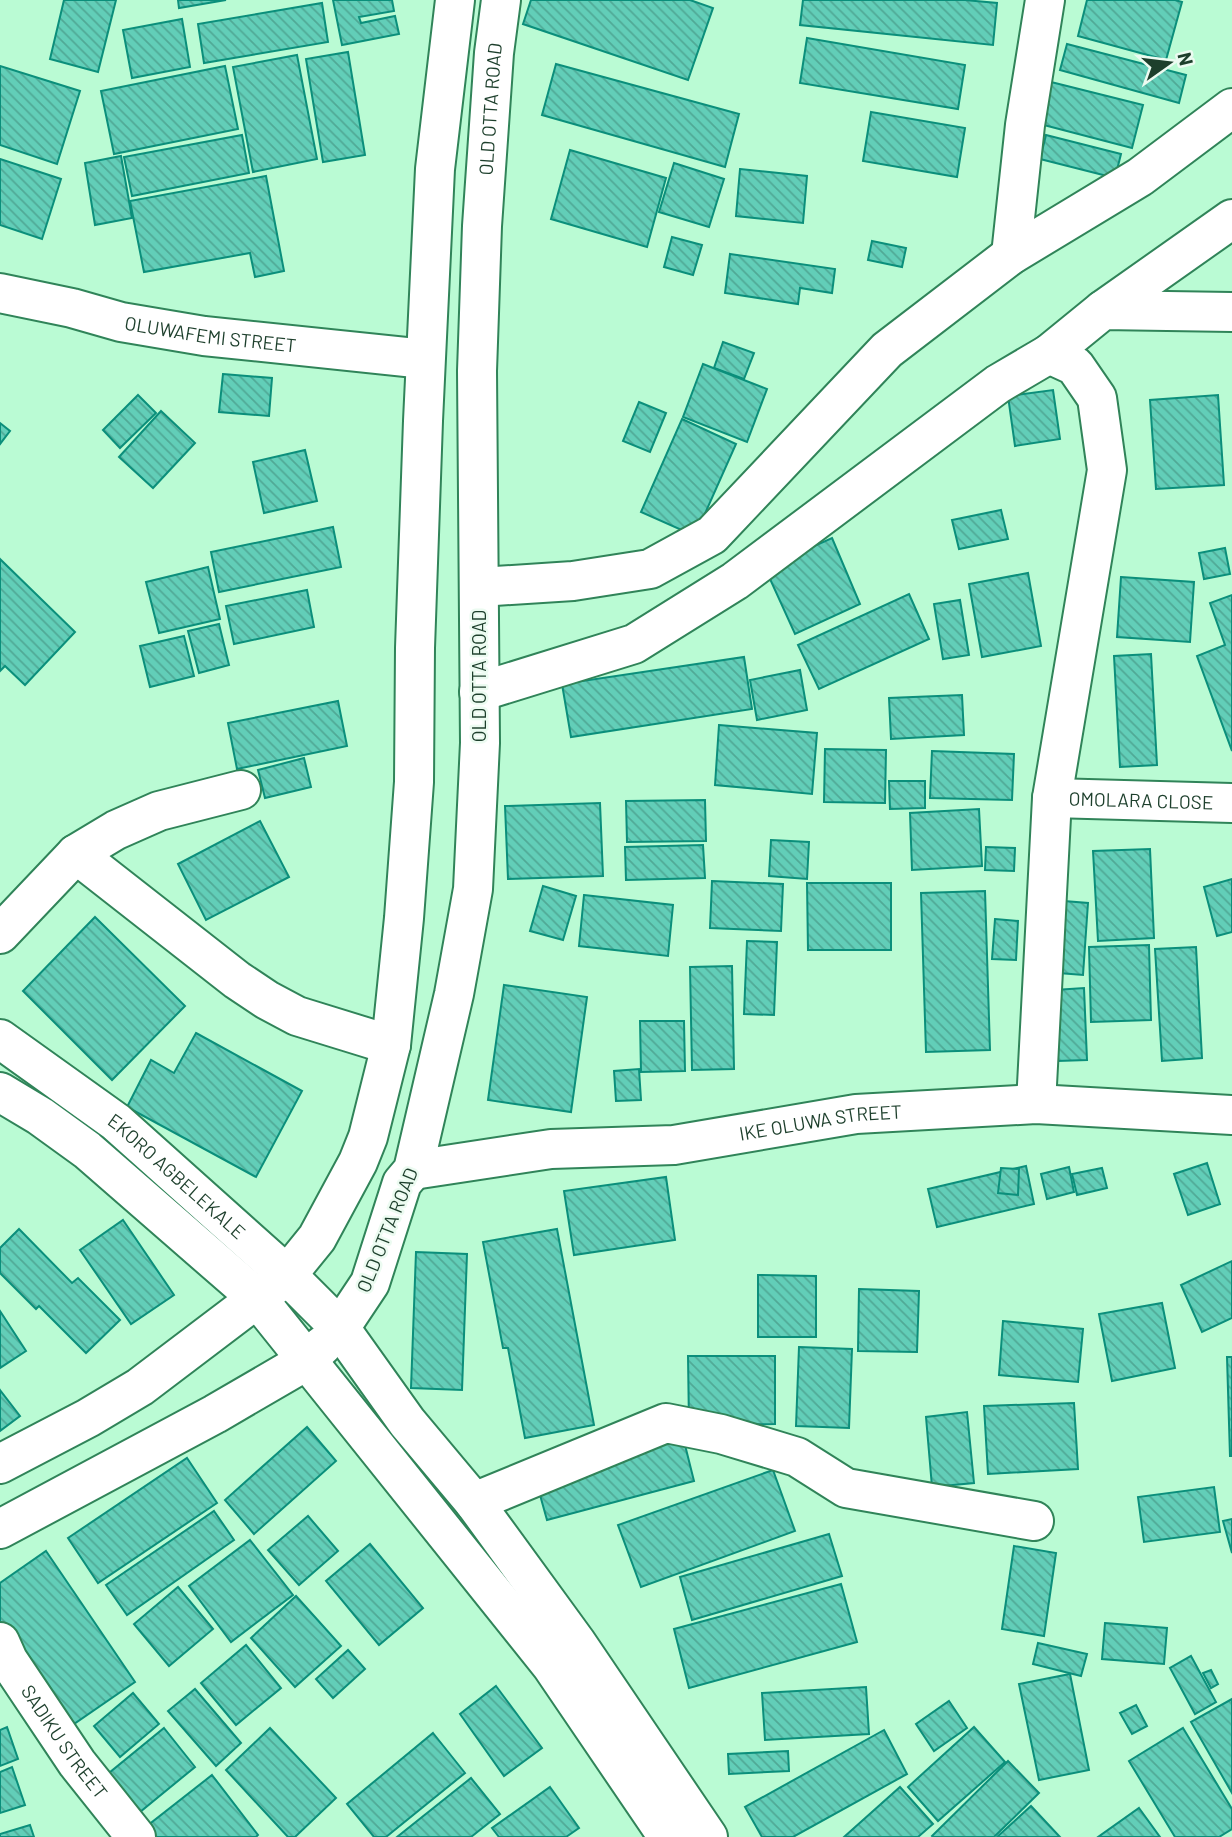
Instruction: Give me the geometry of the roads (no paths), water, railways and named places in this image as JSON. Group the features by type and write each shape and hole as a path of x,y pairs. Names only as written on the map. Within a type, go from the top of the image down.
{"street":[{"path":"0,1464 141,1387 287,1275 317,1238 358,1162 368,1137 391,1045 404,918 413,796 425,359 435,169 455,0"},
{"name":"OLD OTTA ROAD","path":"306,1361 341,1328 370,1283 402,1183 412,1170 454,994 473,888 480,743 477,418 482,226 494,53 501,0"},
{"path":"1011,254 1025,125 1045,0"},
{"path":"479,600 650,569 712,535 887,350 1011,254 1140,177 1232,108"},
{"path":"479,676 634,644 736,581 998,384 1049,354 1103,310 1232,219"},
{"name":"OLUWAFEMI STREET","path":"0,293 72,308 121,322 190,333 425,359"},
{"path":"1103,310 1232,312"},
{"path":"1036,1104 1052,798 1107,470 1097,398 1075,366 1049,354"},
{"path":"423,421 477,418"},
{"path":"0,934 76,854 116,830 159,811 241,790"},
{"name":"OMOLARA CLOSE","path":"1052,798 1232,803"},
{"path":"76,854 237,981 267,1000 297,1016 391,1045"},
{"name":"EKORO AGBELEKALE","path":"0,1039 116,1122 287,1275 341,1328 407,1422 474,1502 576,1642 708,1837"},
{"path":"0,1092 40,1116 87,1150 257,1298 551,1665 668,1837"},
{"name":"IKE OLUWA STREET","path":"412,1170 551,1149 674,1145 856,1114 1036,1104 1232,1115"},
{"path":"0,1529 135,1458 306,1361"},
{"path":"474,1502 666,1423 722,1434 797,1457 846,1488 1034,1521"},
{"name":"SADIKU STREET","path":"0,1642 8,1660 77,1763 136,1837"}]}
